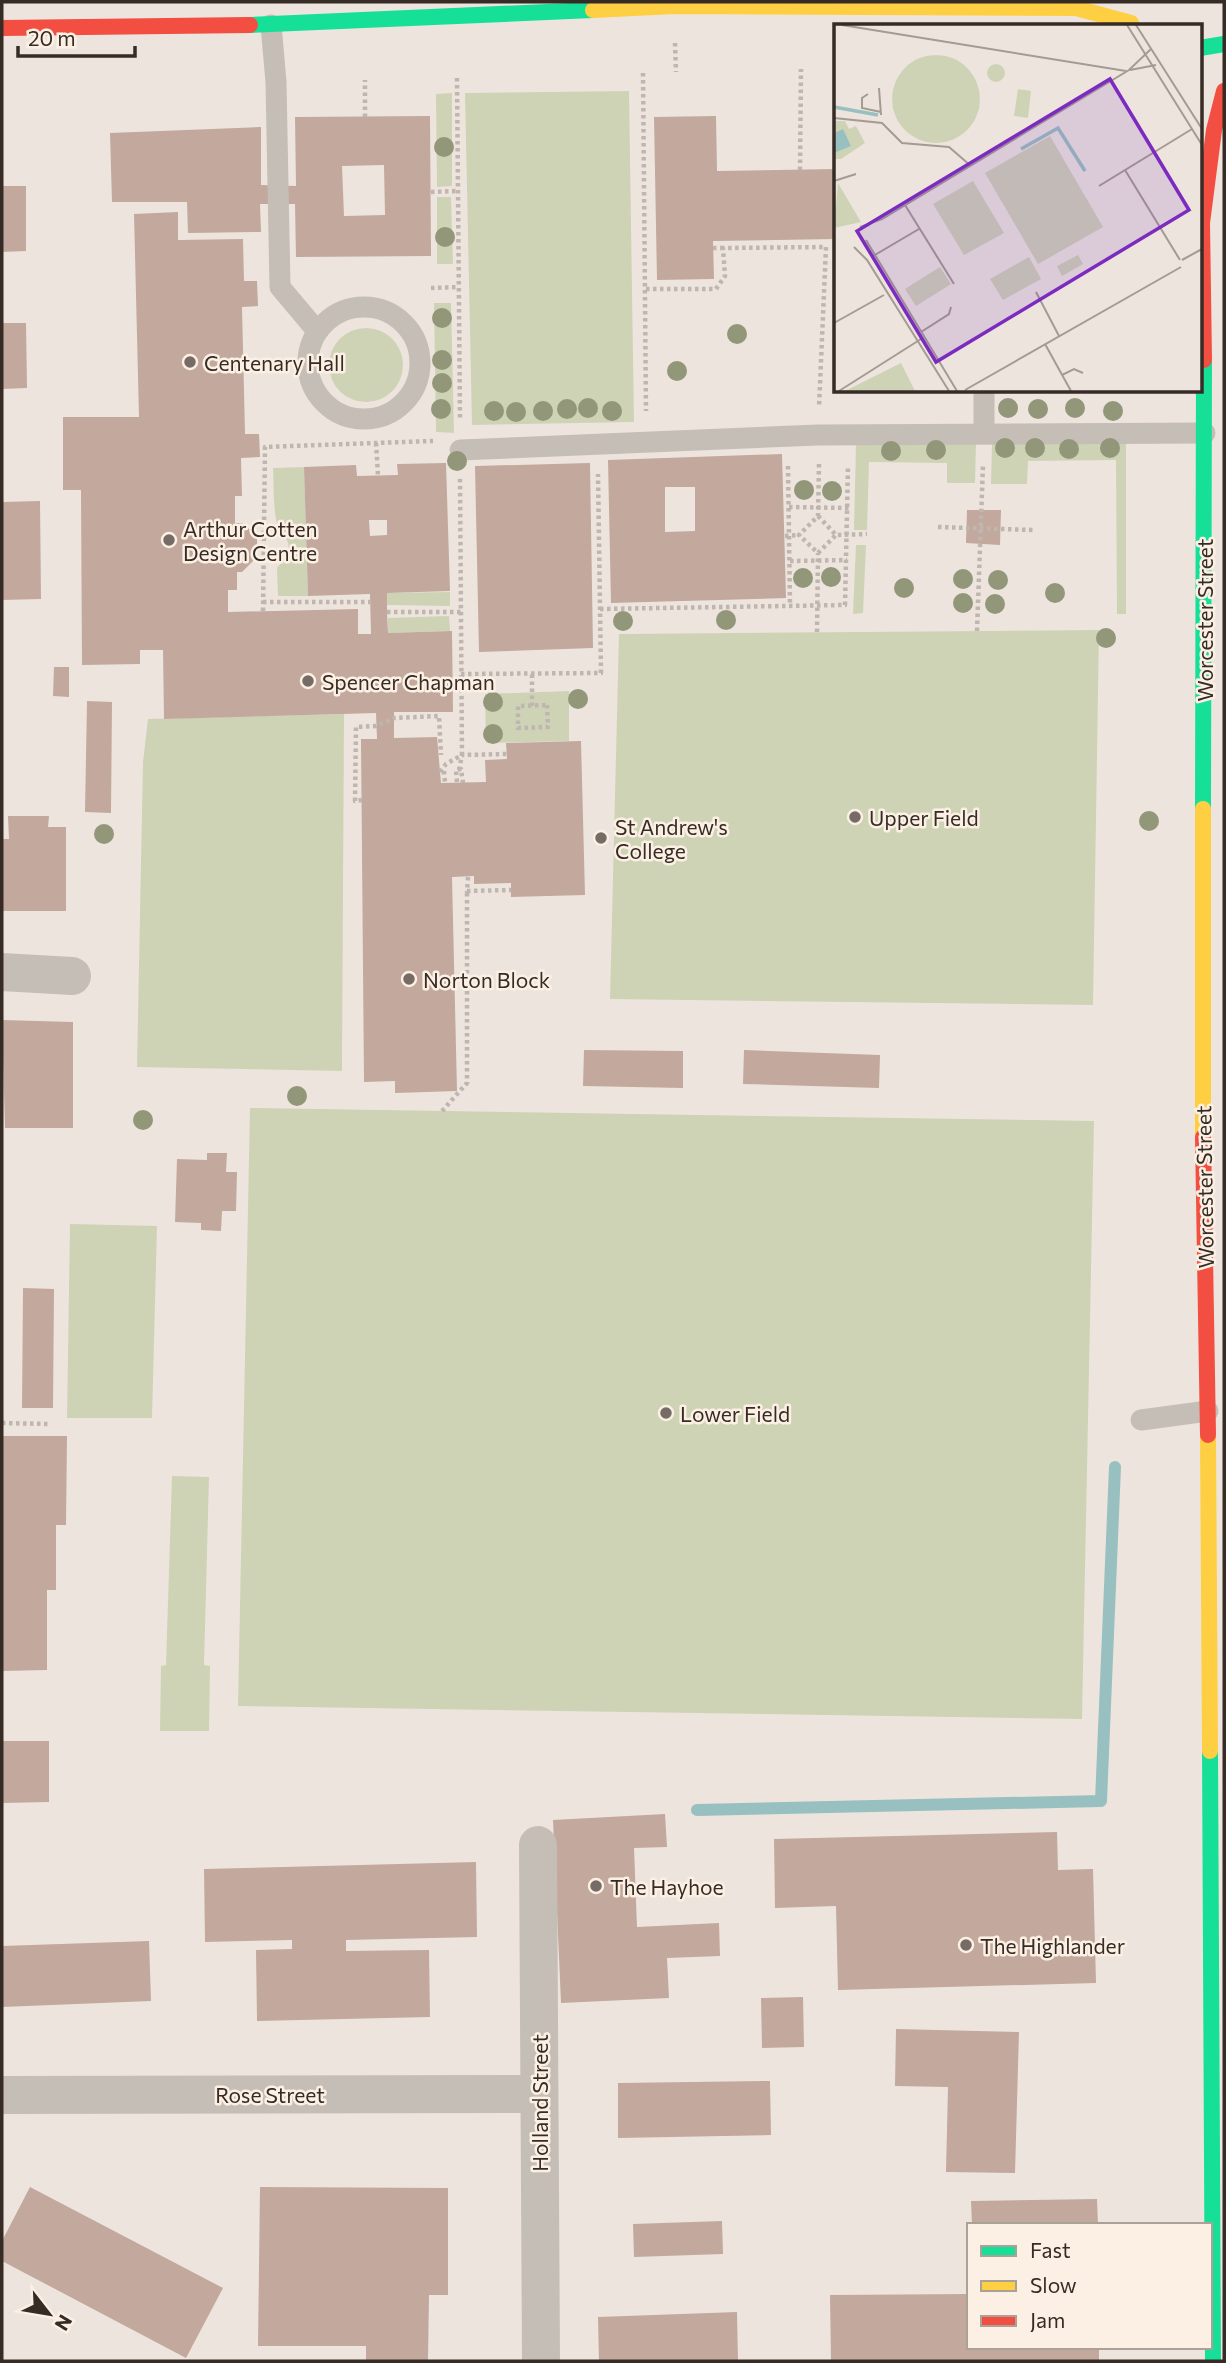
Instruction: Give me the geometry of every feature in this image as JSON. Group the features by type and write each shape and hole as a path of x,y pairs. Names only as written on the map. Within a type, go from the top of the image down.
{"street":[{"path":"1115,2 1132,24"},
{"path":"2,28 271,25 675,6 984,18 1076,8 1130,24"},
{"path":"1202,48 1224,44"},
{"name":"Worcester Street","path":"1202,212 1214,130 1224,92"},
{"name":"Worcester Street","path":"1202,272 1205,433 1202,1049 1208,1411 1213,2361"},
{"path":"2,972 72,976"},
{"name":"Holland Street","path":"538,1845 541,2361"},
{"name":"Rose Street","path":"2,2095 538,2094"}],"lane":[{"path":"222,2 222,25"},
{"path":"271,25 276,82 280,287 317,331"},
{"path":"355,307 381,309 394,315 409,329 419,353 421,366 412,392 388,414 370,419 352,419 334,412 316,392 307,366 317,331 329,318 355,307"},
{"path":"984,392 984,432"},
{"path":"460,450 818,435 984,432 1205,433"},
{"path":"1202,1049 1224,1048"},
{"path":"1141,1420 1208,1411"}],"path":[{"path":"800,170 801,69"},
{"path":"643,73 646,421"},
{"path":"457,78 462,755 460,782"},
{"path":"365,80 365,117"},
{"path":"431,192 458,191"},
{"path":"713,248 826,247 818,435"},
{"path":"646,289 716,289 724,276 723,248"},
{"path":"431,288 460,287"},
{"path":"977,631 984,432"},
{"path":"263,611 262,447 432,441"},
{"path":"376,443 378,475"},
{"path":"461,674 601,673 598,446"},
{"path":"819,462 818,516 836,535"},
{"path":"809,465 819,462 829,465"},
{"path":"600,610 845,605 849,464 839,465"},
{"path":"790,605 788,465 799,465"},
{"path":"789,507 849,508"},
{"path":"787,536 799,535 818,516"},
{"path":"938,527 1032,530"},
{"path":"817,632 818,556 836,535 867,534"},
{"path":"799,535 818,556"},
{"path":"257,545 264,546"},
{"path":"790,561 818,556 847,560"},
{"path":"263,602 370,602"},
{"path":"387,612 461,612"},
{"path":"532,673 532,706"},
{"path":"547,705 548,727 518,728 517,706 532,706 547,705"},
{"path":"362,800 355,801 356,727 376,726 394,718 439,716 441,755"},
{"path":"445,783 442,772 446,764 462,755 507,754"},
{"path":"442,1111 467,1083 468,877"},
{"path":"467,891 511,890"},
{"path":"2,1423 48,1424"}],"green space":[{"path":"629,91 634,422 472,425 465,93"},
{"path":"452,93 452,186 437,187 436,94"},
{"path":"437,197 451,197 453,264 437,264"},
{"path":"434,303 451,303 454,433 436,432"},
{"path":"359,328 373,328 387,334 397,344 403,365 401,379 387,396 373,402 359,402 345,396 335,386 329,372 329,358 335,344 345,334"},
{"path":"976,442 975,483 947,483 947,463 869,462 867,530 854,530 856,443"},
{"path":"992,442 1126,442 1126,614 1117,614 1116,460 1028,461 1027,484 991,484"},
{"path":"304,467 308,596 278,596 277,568 288,551 288,545 276,519 273,468"},
{"path":"856,545 866,545 863,613 853,614"},
{"path":"450,592 450,606 387,605 387,593"},
{"path":"449,616 450,631 388,633 388,618"},
{"name":"Upper Field","path":"1099,630 1093,1005 610,999 619,634"},
{"path":"569,691 569,741 486,743 485,694"},
{"path":"344,714 342,1071 137,1067 143,762 148,719"},
{"name":"Lower Field","path":"250,1108 1094,1121 1082,1719 238,1706"},
{"path":"70,1224 157,1226 152,1418 67,1418"},
{"path":"172,1476 209,1477 204,1665 210,1666 209,1731 160,1731 161,1666 166,1665"}],"building":[{"path":"430,116 431,256 296,257 295,204 260,204 261,232 188,233 187,202 112,202 110,133 261,127 261,185 296,186 295,117","holes":["384,165 385,215 344,216 342,166"]},
{"path":"716,116 717,171 834,169 834,239 713,241 714,279 657,280 654,117"},
{"path":"2,186 26,186 26,251 2,252"},
{"path":"178,212 178,240 243,239 244,281 257,281 258,306 242,307 245,434 259,434 260,457 241,458 242,496 235,496 235,523 242,523 257,535 257,557 242,572 237,572 237,590 228,590 228,612 358,609 358,634 371,634 370,594 308,596 304,467 356,465 357,476 398,475 397,464 446,463 450,591 387,593 387,612 388,633 452,631 453,712 394,712 394,738 437,737 441,783 486,782 485,760 507,759 506,743 581,741 585,895 511,897 511,883 474,884 474,876 452,877 457,1091 395,1093 395,1081 364,1082 361,739 377,739 376,713 164,719 163,650 140,650 140,664 82,665 81,490 63,490 63,417 139,417 134,214","holes":["369,520 387,520 387,535 370,536"]},
{"path":"2,323 26,323 27,388 2,389"},
{"path":"782,454 786,598 611,603 608,460","holes":["665,487 695,487 695,531 665,532"]},
{"path":"590,463 593,648 479,652 475,466"},
{"path":"40,501 41,599 2,600 2,502"},
{"path":"967,510 1001,510 1000,545 966,543"},
{"path":"54,667 69,667 69,697 53,696"},
{"path":"87,701 112,702 111,813 85,812"},
{"path":"8,816 49,816 48,827 66,827 66,911 2,911 2,839 9,839"},
{"path":"2,1020 73,1022 73,1128 5,1128"},
{"path":"584,1050 683,1051 683,1088 583,1086"},
{"path":"744,1050 880,1055 879,1088 743,1084"},
{"path":"207,1153 227,1153 226,1172 237,1172 236,1211 222,1211 221,1231 201,1230 201,1223 175,1222 177,1159 207,1160"},
{"path":"23,1288 54,1289 53,1408 22,1408"},
{"path":"3,1436 67,1436 66,1525 56,1525 56,1590 47,1590 47,1670 2,1671"},
{"path":"2,1741 49,1741 49,1802 2,1803"},
{"name":"The Hayhoe","path":"665,1814 667,1847 634,1848 637,1927 719,1923 720,1956 667,1958 669,1998 561,2003 553,1820"},
{"name":"The Highlander","path":"1057,1832 1058,1870 1093,1869 1096,1983 838,1990 836,1906 775,1908 774,1839"},
{"path":"476,1862 477,1937 346,1940 346,1951 429,1950 430,2017 257,2021 256,1950 292,1949 292,1940 205,1942 204,1869"},
{"path":"149,1941 151,2001 2,2007 2,1946"},
{"path":"803,1997 804,2047 762,2048 761,1998"},
{"path":"896,2029 1019,2032 1015,2173 946,2172 948,2087 895,2086"},
{"path":"770,2081 771,2135 618,2138 618,2083"},
{"path":"30,2187 223,2288 186,2358 2,2261 2,2241"},
{"path":"260,2187 448,2188 448,2295 429,2295 428,2361 366,2361 366,2346 258,2346"},
{"path":"1097,2199 1098,2223 972,2223 971,2201"},
{"path":"722,2221 723,2254 634,2257 633,2224"},
{"path":"967,2294 967,2349 1099,2349 1099,2361 831,2361 830,2295"},
{"path":"737,2312 738,2361 599,2361 598,2317"}],"waterway":[{"path":"697,1810 1101,1801 1115,1467"}],"traffic: fast":[{"path":"250,25 593,10"},
{"path":"1202,48 1224,44"},
{"path":"1203,809 1204,360"},
{"path":"1210,1751 1213,2361"}],"traffic: slow":[{"path":"593,10 675,6 1076,8 1131,23"},
{"path":"1203,809 1203,1137"},
{"path":"1208,1435 1210,1751"}],"traffic: jam":[{"path":"2,28 250,25"},
{"path":"1204,360 1202,223 1214,130 1224,91"},
{"path":"1203,1137 1208,1435"}],"place":[{"name":"Centenary Hall","path":"190,362"},
{"name":"Arthur Cotten Design Centre","path":"169,540"},
{"name":"Spencer Chapman","path":"308,681"},
{"name":"Upper Field","path":"855,817"},
{"name":"St Andrew's College","path":"601,838"},
{"name":"Norton Block","path":"409,979"},
{"name":"Lower Field","path":"666,1413"},
{"name":"The Hayhoe","path":"596,1886"},
{"name":"The Highlander","path":"966,1945"}]}
